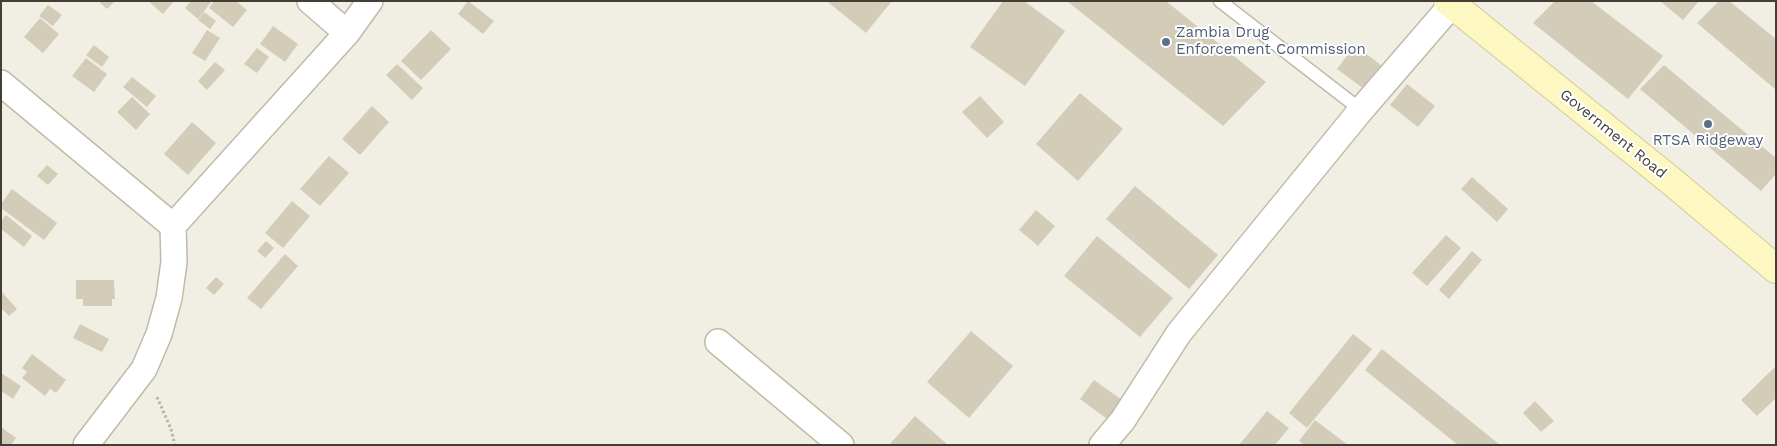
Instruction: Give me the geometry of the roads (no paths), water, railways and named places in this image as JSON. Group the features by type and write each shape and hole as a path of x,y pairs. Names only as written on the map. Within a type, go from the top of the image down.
{"main road":[{"name":"Government Road","path":"1452,2 1776,269"}],"street":[{"path":"310,1 347,32"},
{"path":"86,445 144,369 159,334 169,298 174,262 173,226 347,32 370,1"},
{"path":"1102,445 1122,420 1172,343 1361,110 1452,2"},
{"path":"1,83 173,226"},
{"path":"718,342 841,445"}],"lane":[{"path":"1220,1 1361,110"}],"place":[{"name":"Zambia Drug Enforcement Commission","path":"1166,42"},
{"name":"RTSA Ridgeway","path":"1708,124"}]}
